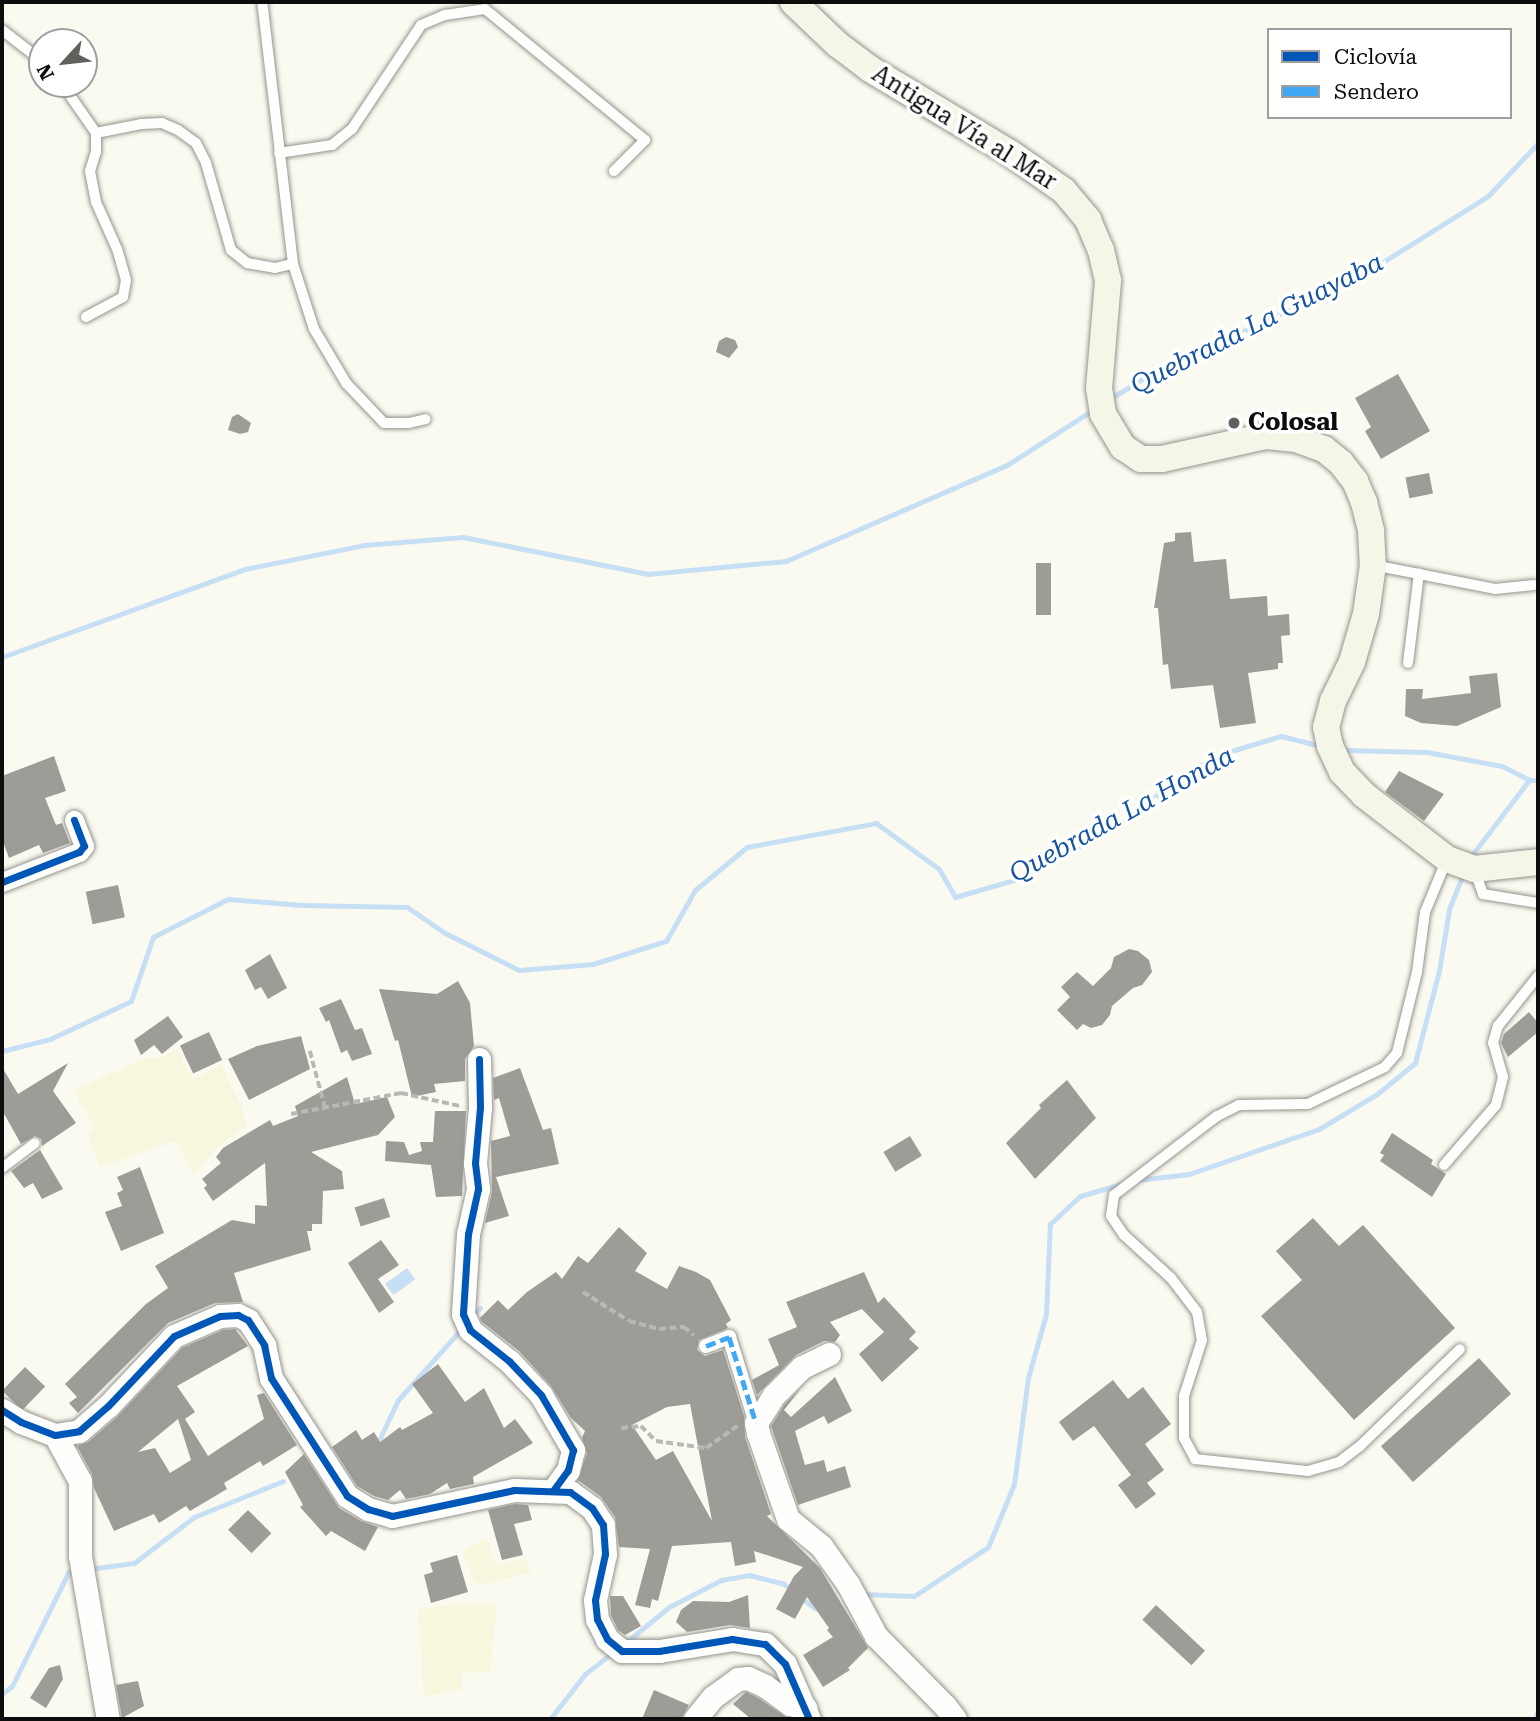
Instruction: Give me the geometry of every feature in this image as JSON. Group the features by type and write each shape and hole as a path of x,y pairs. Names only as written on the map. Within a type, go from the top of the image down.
{"main road":[{"name":"Antigua Vía al Mar","path":"793,2 837,44 870,69 1010,153 1064,191 1088,220 1101,250 1108,281 1099,388 1103,414 1124,447 1141,459 1162,459 1266,436 1296,439 1324,449 1341,463 1355,481 1371,531 1373,565 1366,614 1352,662 1332,701 1326,727 1330,746 1342,772 1364,796 1461,864"},
{"path":"1461,864 1538,862"}],"street":[{"path":"2,882 79,852 84,846 74,820"},
{"path":"479,1059 480,1107 475,1163 478,1189 468,1234 463,1314 470,1330 509,1361 541,1395 573,1450 568,1470 554,1489"},
{"path":"2,1410 21,1422 55,1436 79,1431 108,1406 174,1336 220,1316 238,1315 248,1320 264,1345 271,1378 347,1496 368,1510 392,1516 514,1490 554,1489 570,1492 592,1508 603,1525 605,1554 595,1600 597,1619 607,1639 622,1651 659,1651 732,1639 765,1644 785,1664 807,1714"},
{"path":"706,1346 729,1337 788,1519 821,1546 848,1584 876,1636 946,1706 954,1719"},
{"path":"756,1423 774,1395 802,1367 829,1354"},
{"path":"55,1436 80,1481 80,1556 108,1719"},
{"path":"695,1719 713,1696 738,1679 748,1678 807,1714"}],"lane":[{"path":"262,2 293,264 314,329 346,383 384,423 409,424 426,419"},
{"path":"279,153 332,145 352,129 421,24 445,15 485,9 645,140 614,171"},
{"path":"2,30 28,50"},
{"path":"72,98 96,134 96,151 90,171 96,202 117,248 126,280 123,297 86,317"},
{"path":"96,134 142,124 162,123 178,130 196,143 206,163 231,250 247,263 275,268 293,264"},
{"path":"1373,565 1495,589 1534,584"},
{"path":"1408,663 1419,574"},
{"path":"1460,1349 1360,1446 1339,1462 1308,1471 1195,1458 1184,1438 1184,1396 1202,1340 1197,1312 1171,1278 1124,1235 1111,1216 1114,1195 1217,1116 1239,1105 1308,1104 1385,1068 1397,1053 1417,972 1425,912 1461,864 1483,894 1538,903"},
{"path":"1444,1165 1496,1105 1503,1077 1493,1043 1498,1026 1538,976"},
{"path":"2,1168 35,1143"}],"path":[{"path":"310,1051 325,1107"},
{"path":"291,1114 401,1093 448,1105 480,1107"},
{"path":"583,1292 629,1321 646,1327 687,1328 700,1347 706,1346"},
{"path":"621,1428 641,1426 656,1441 706,1448 743,1423 756,1423"}],"green space":[{"path":"177,1049 193,1079 221,1065 244,1113 246,1126 217,1147 194,1174 176,1141 100,1167 88,1135 95,1127 73,1090 149,1057 160,1059"},
{"path":"487,1539 496,1566 526,1558 531,1572 480,1586 474,1581 462,1550"},
{"path":"461,1603 497,1605 490,1672 461,1673 462,1689 424,1697 418,1610"}],"water":[{"path":"407,1268 415,1279 393,1295 385,1284"}],"building":[{"path":"726,337 735,340 738,347 729,358 716,352 719,341"},
{"path":"1398,374 1430,431 1381,459 1365,431 1371,427 1355,398"},
{"path":"238,414 251,423 248,432 240,434 228,430 232,417"},
{"path":"1429,473 1433,494 1409,498 1405,478"},
{"path":"1191,532 1194,562 1226,559 1230,599 1267,596 1268,616 1289,614 1290,635 1281,636 1283,663 1278,663 1278,669 1248,673 1256,723 1220,728 1213,685 1171,689 1168,664 1163,665 1158,608 1154,608 1164,543 1175,541 1175,533"},
{"path":"1036,563 1051,563 1051,615 1036,615"},
{"path":"1497,673 1501,707 1457,726 1421,723 1405,716 1406,689 1423,689 1422,699 1471,693 1469,676"},
{"path":"54,756 66,791 45,798 56,825 62,823 70,843 43,853 39,845 9,858 2,839 2,776"},
{"path":"1399,771 1444,794 1424,821 1385,792"},
{"path":"118,885 125,917 93,924 86,892"},
{"path":"1129,949 1138,951 1149,960 1152,972 1142,985 1133,988 1112,1006 1110,1015 1102,1025 1091,1028 1083,1024 1077,1030 1057,1010 1070,997 1061,987 1077,972 1093,986 1111,968 1114,957"},
{"path":"270,954 287,988 268,999 261,987 255,990 245,970"},
{"path":"458,981 470,1003 474,1046 465,1059 465,1081 434,1084 436,1092 412,1097 398,1040 395,1041 379,989 437,994"},
{"path":"341,999 355,1030 362,1028 372,1054 352,1061 347,1050 341,1053 329,1020 326,1022 319,1008"},
{"path":"1529,1012 1538,1023 1538,1032 1508,1057 1501,1043 1504,1034"},
{"path":"168,1016 183,1037 162,1054 154,1045 141,1055 134,1040"},
{"path":"209,1032 222,1060 193,1074 180,1046"},
{"path":"301,1036 310,1069 249,1100 228,1059 257,1046"},
{"path":"68,1063 53,1091 76,1123 42,1146 41,1139 35,1136 21,1144 2,1110 2,1067 18,1094"},
{"path":"520,1068 543,1130 551,1128 559,1164 496,1177 509,1216 485,1223 492,1192 491,1141 510,1136 499,1098 494,1100 493,1078"},
{"path":"347,1077 355,1104 387,1097 395,1117 378,1135 311,1152 342,1171 344,1189 323,1191 322,1224 312,1224 312,1231 307,1231 311,1250 234,1273 243,1302 215,1303 168,1323 78,1413 69,1403 77,1397 65,1384 146,1304 168,1288 155,1266 232,1220 255,1224 255,1205 267,1206 265,1163 213,1201 204,1188 207,1185 202,1179 221,1163 216,1157 223,1148 270,1120 273,1126 298,1116 295,1106"},
{"path":"1067,1080 1096,1118 1035,1179 1006,1143 1041,1108 1039,1105"},
{"path":"435,1111 466,1111 462,1196 436,1197 431,1165 385,1161 386,1141 404,1142 409,1155 422,1151 420,1142 433,1142"},
{"path":"1392,1133 1433,1160 1431,1164 1446,1174 1432,1197 1380,1161 1384,1155 1380,1153"},
{"path":"910,1136 922,1156 895,1172 883,1152"},
{"path":"40,1150 63,1189 42,1199 33,1183 24,1188 11,1171"},
{"path":"140,1167 164,1233 121,1251 105,1212 122,1206 117,1193 123,1190 117,1177"},
{"path":"384,1198 390,1217 361,1227 355,1208"},
{"path":"1313,1218 1339,1246 1363,1225 1455,1328 1354,1420 1261,1316 1302,1280 1276,1251"},
{"path":"619,1227 647,1253 635,1271 667,1289 679,1266 710,1280 731,1320 726,1324 728,1328 699,1340 697,1350 705,1356 723,1350 744,1416 745,1437 771,1514 767,1516 820,1568 868,1648 848,1668 850,1670 823,1687 803,1655 833,1637 827,1630 829,1628 807,1597 795,1619 776,1609 794,1576 803,1567 754,1551 756,1562 735,1566 731,1542 672,1546 658,1601 652,1599 650,1608 635,1605 650,1549 619,1547 615,1517 601,1497 578,1480 587,1453 582,1438 585,1431 571,1418 551,1386 519,1351 480,1318 498,1300 508,1310 527,1292 556,1272 562,1279 578,1256 588,1263","holes":["690,1404 712,1521 673,1451 656,1460 632,1425 667,1407"]},
{"path":"381,1240 399,1265 378,1279 394,1302 379,1313 348,1263"},
{"path":"864,1272 878,1303 884,1297 916,1332 909,1339 919,1348 882,1382 859,1354 884,1332 862,1309 830,1322 840,1335 835,1342 824,1341 796,1355 757,1395 752,1380 779,1365 768,1339 797,1327 786,1302"},
{"path":"235,1329 248,1346 177,1386 195,1412 185,1419 208,1456 264,1419 257,1395 264,1393 297,1445 263,1466 260,1461 224,1483 227,1489 190,1511 186,1506 159,1523 154,1514 114,1531 94,1488 92,1474 77,1446 88,1442 117,1417 182,1348 223,1330","holes":["178,1419 191,1460 170,1473 155,1448 138,1452"]},
{"path":"1479,1358 1511,1394 1413,1482 1381,1446"},
{"path":"438,1364 465,1402 484,1388 504,1428 515,1419 533,1443 473,1477 474,1484 450,1489 447,1483 430,1494 406,1499 400,1490 388,1500 374,1496 357,1486 332,1447 356,1430 362,1440 374,1432 380,1442 400,1427 402,1430 433,1413 412,1384"},
{"path":"25,1367 45,1386 22,1410 2,1391"},
{"path":"835,1377 852,1411 828,1424 824,1416 795,1431 805,1465 824,1460 827,1472 845,1466 851,1487 798,1505 771,1426 785,1404 801,1388 784,1410 791,1417"},
{"path":"1113,1380 1128,1399 1143,1387 1171,1424 1145,1444 1164,1470 1147,1483 1156,1494 1136,1509 1118,1485 1131,1475 1094,1426 1073,1441 1059,1422"},
{"path":"304,1454 339,1508 378,1527 365,1551 331,1531 326,1536 300,1507 303,1505 285,1472"},
{"path":"515,1504 528,1505 532,1520 514,1524 523,1555 502,1560 488,1510"},
{"path":"248,1510 271,1533 252,1553 228,1530"},
{"path":"457,1555 468,1592 431,1603 424,1575 433,1572 430,1563"},
{"path":"748,1595 750,1628 730,1625 687,1632 676,1622 681,1610 693,1601 729,1602"},
{"path":"610,1596 623,1596 641,1626 625,1635 618,1630 611,1615"},
{"path":"1156,1605 1205,1651 1191,1665 1142,1620"},
{"path":"60,1665 63,1679 46,1708 30,1698 49,1668"},
{"path":"138,1681 144,1706 122,1718 116,1685"},
{"path":"654,1690 689,1705 681,1719 642,1719"},
{"path":"746,1692 789,1719 751,1719 733,1704"}],"waterway":[{"name":"Quebrada La Guayaba","path":"1108,400 1152,373 1351,282 1488,196 1538,143"},
{"name":"Quebrada La Guayaba","path":"2,657 245,569 364,545 463,537 648,574 786,561 1007,465 1088,413"},
{"name":"Quebrada La Honda","path":"2,1051 50,1039 131,1001 153,937 228,899 302,905 407,907 445,933 519,970 593,964 666,941 695,890 747,847 876,823 939,869 955,897 1014,880 1074,849 1139,812 1172,781 1221,754 1281,736 1314,744"},
{"name":"Quebrada La Honda","path":"1344,750 1427,752 1502,766 1529,780 1538,780"},
{"path":"1469,859 1529,780"},
{"path":"1138,1180 1189,1174 1319,1129 1377,1094 1415,1063 1439,971 1449,909 1463,874"},
{"path":"862,1594 914,1596 988,1547 1014,1484 1028,1378 1046,1314 1050,1224 1080,1196 1125,1183"},
{"path":"470,1318 480,1308"},
{"path":"380,1438 398,1400 463,1327"},
{"path":"89,1569 134,1563 194,1517 283,1481"},
{"path":"2,1694 12,1686 69,1571"},
{"path":"630,1639 669,1607 721,1580 749,1575 784,1584 794,1592"},
{"path":"801,1598 815,1608 819,1606"},
{"path":"550,1719 585,1674 608,1656"},
{"path":"1535,1719 1538,1710"}],"marked path":[{"path":"706,1346 729,1337 756,1423"}],"cycle path":[{"path":"2,882 79,852 84,846 74,820"},
{"path":"479,1059 480,1107 475,1163 478,1189 468,1234 463,1314 470,1330 509,1361 541,1395 573,1450 568,1470 554,1489"},
{"path":"2,1410 21,1422 55,1435 79,1431 108,1406 174,1336 220,1316 238,1315 248,1320 264,1345 271,1378 347,1496 368,1509 392,1516 514,1490 570,1492 592,1508 603,1525 605,1554 595,1600 597,1619 607,1639 622,1651 659,1651 732,1639 765,1644 785,1664 809,1719"}],"place":[{"name":"Colosal","path":"1234,423"}]}
